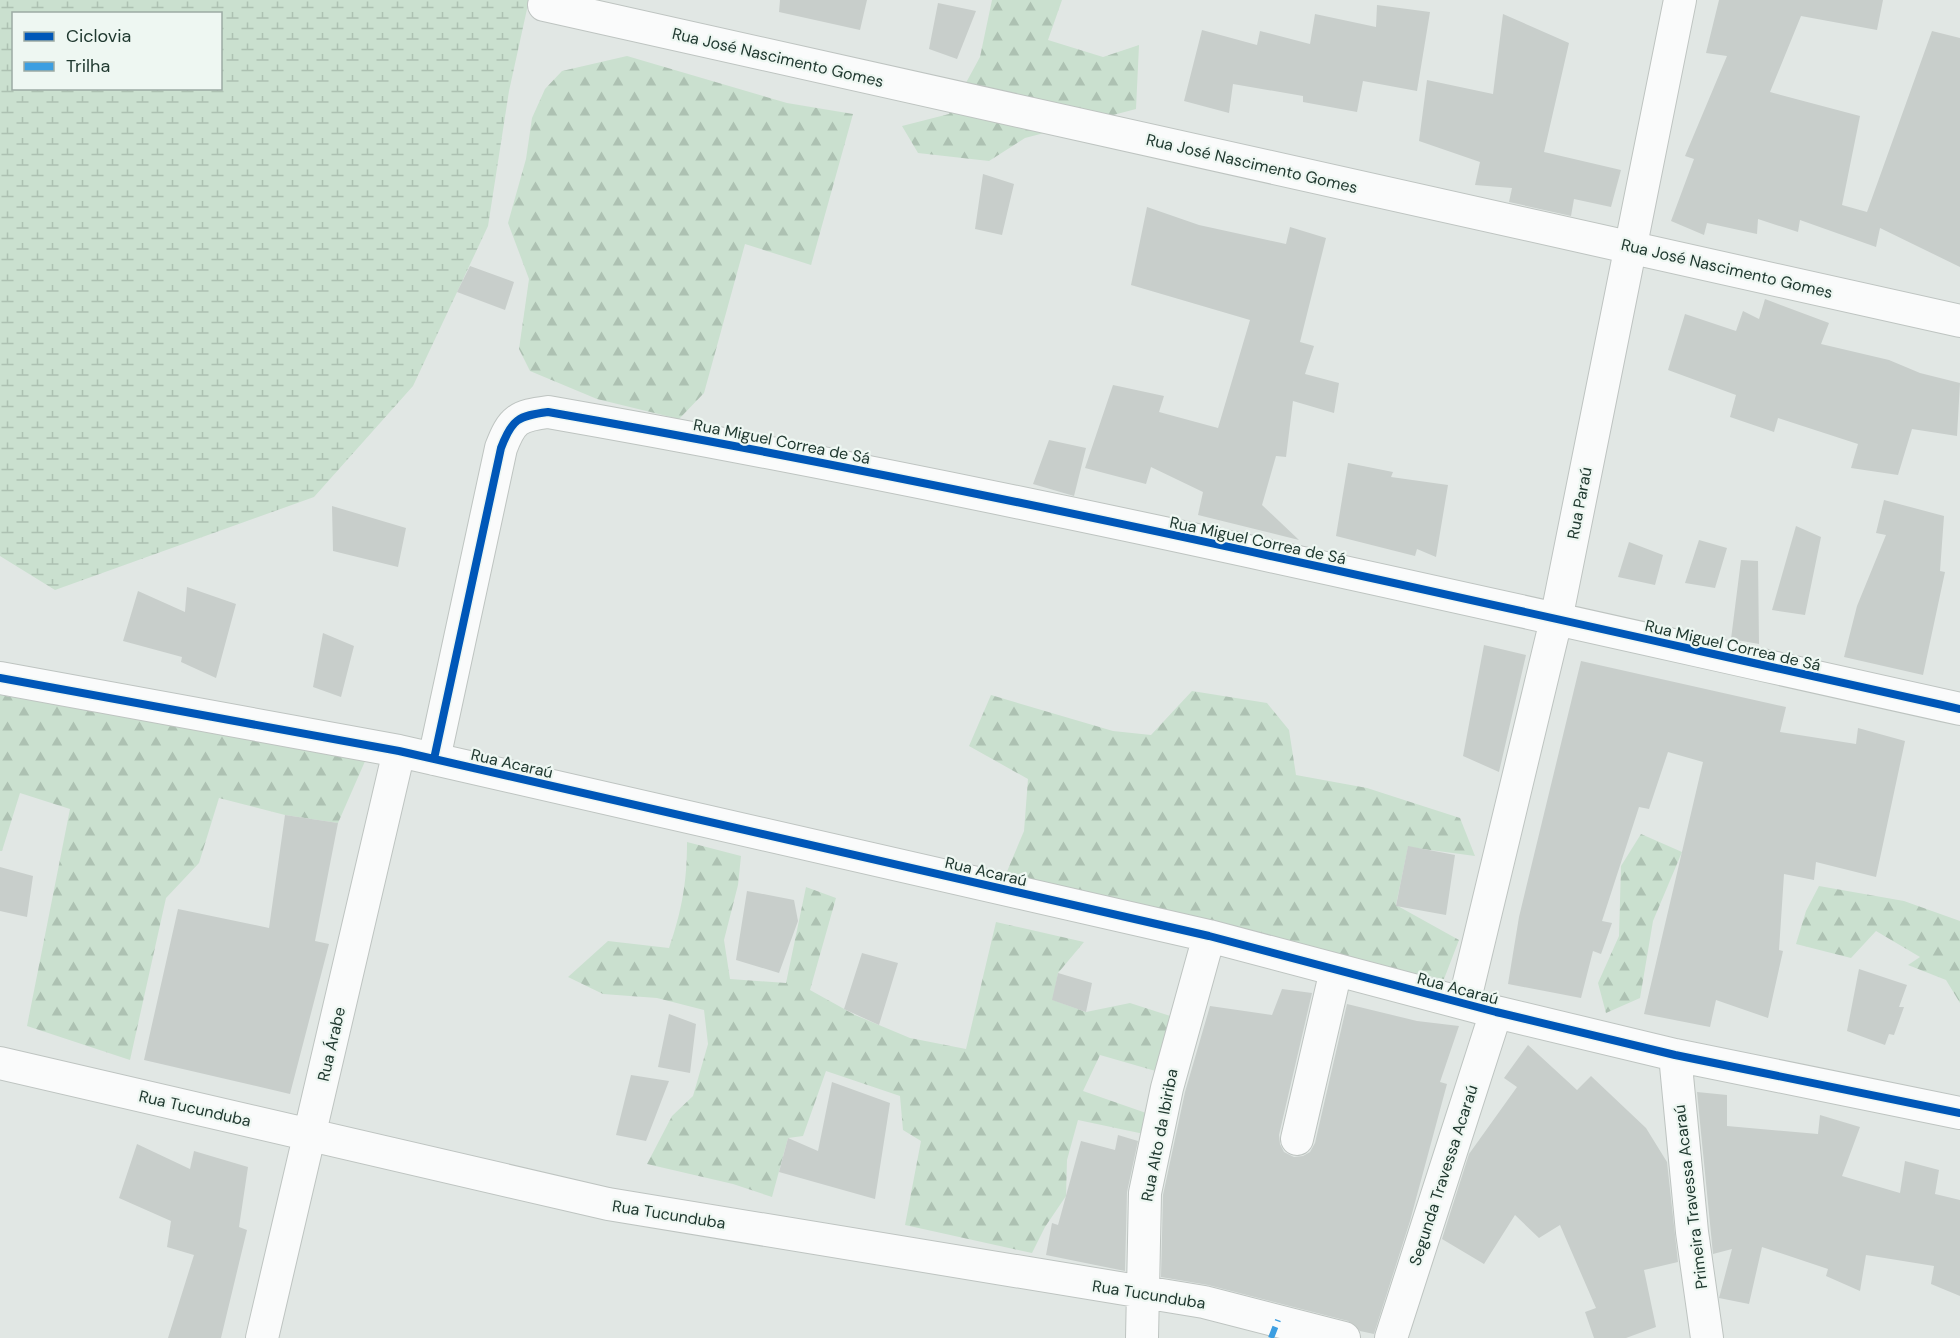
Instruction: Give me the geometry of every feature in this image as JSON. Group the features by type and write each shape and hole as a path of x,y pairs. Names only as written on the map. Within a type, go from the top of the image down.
{"street":[{"name":"Rua Paraú","path":"1464,1003 1556,620 1680,0"},
{"name":"Rua José Nascimento Gomes","path":"544,5 1960,321"},
{"name":"Rua Miguel Correa de Sá","path":"434,759 501,448 508,430 516,420 527,414 548,412 754,448 1018,501 1960,710"},
{"name":"Rua Acaraú","path":"0,678 399,751 1209,936 1496,1012 1675,1055 1960,1113"},
{"name":"Rua Árabe","path":"262,1338 399,751"},
{"name":"Rua Alto da Ibiriba","path":"1142,1338 1145,1193 1187,1008 1209,936"},
{"path":"1297,1139 1336,970"},
{"name":"Segunda Travessa Acaraú","path":"1391,1338 1496,1012"},
{"name":"Primeira Travessa Acaraú","path":"1675,1055 1692,1232 1707,1338"},
{"name":"Rua Tucunduba","path":"0,1063 608,1204 1238,1309 1344,1338"}],"green space":[{"path":"0,0 529,0 509,91 488,226 413,386 314,497 55,590 0,556"},
{"path":"992,0 1062,0 1048,40 1103,57 1139,45 1136,109 1025,138 989,161 918,153 902,126 949,114 980,57"},
{"path":"627,56 787,103 853,114 811,265 745,244 704,393 679,419 597,399 530,371 519,349 529,279 508,223 526,159 532,118 545,89 562,71"},
{"path":"1192,691 1267,703 1289,730 1296,775 1367,788 1460,818 1475,856 1408,847 1396,905 1459,940 1444,979 1307,953 1006,874 1024,831 1028,779 969,746 991,695 1113,731 1151,735"},
{"path":"0,695 366,759 338,823 285,815 219,798 199,863 166,898 130,1060 27,1026 70,809 20,793 2,851 0,851"},
{"path":"1641,834 1682,852 1653,921 1640,998 1606,1013 1598,983 1619,936 1621,866"},
{"path":"687,842 741,856 738,885 724,940 730,979 786,983 806,887 836,898 810,990 855,1015 910,1038 966,1049 996,922 1084,942 1058,973 1053,1000 1086,1012 1130,1003 1192,1023 1173,1076 1100,1055 1083,1091 1149,1114 1144,1134 1078,1120 1067,1160 1066,1196 1045,1227 1032,1253 905,1225 921,1141 903,1130 900,1096 826,1071 803,1136 788,1138 772,1197 733,1184 647,1164 672,1116 693,1096 708,1044 704,1010 657,998 603,994 568,977 608,941 669,948 683,896"},
{"path":"1819,886 1904,901 1960,921 1960,1003 1946,980 1908,965 1920,957 1876,931 1851,958 1796,944 1806,911"}],"building":[{"path":"780,0 867,0 860,30 779,12"},
{"path":"1719,0 1883,0 1877,30 1801,16 1770,92 1860,116 1842,205 1867,212 1932,31 1960,38 1960,267 1880,228 1876,247 1800,220 1798,232 1758,219 1757,234 1707,223 1704,235 1671,221 1694,159 1685,156 1727,56 1706,53"},
{"path":"938,3 976,11 957,59 929,49"},
{"path":"1377,5 1430,12 1417,91 1363,81 1357,112 1303,102 1303,96 1233,84 1229,113 1184,101 1202,30 1257,45 1260,31 1310,44 1315,14 1376,27"},
{"path":"1503,14 1569,43 1544,152 1621,170 1611,207 1574,199 1571,216 1509,202 1512,188 1475,185 1480,162 1419,141 1427,80 1493,94"},
{"path":"983,174 1014,184 1002,235 975,229"},
{"path":"1147,207 1199,225 1286,244 1290,227 1326,238 1300,342 1314,346 1305,374 1339,383 1334,413 1293,401 1286,457 1276,456 1262,505 1299,540 1198,515 1203,492 1151,467 1146,484 1085,468 1113,385 1164,396 1159,412 1218,428 1250,320 1131,285"},
{"path":"470,266 514,282 505,310 457,292"},
{"path":"1765,299 1829,323 1821,344 1889,360 1920,373 1960,383 1957,436 1912,429 1898,475 1851,468 1858,444 1778,418 1774,432 1730,417 1736,395 1668,370 1685,314 1736,331 1743,311 1759,319"},
{"path":"1049,440 1086,448 1074,496 1033,484"},
{"path":"1348,463 1393,472 1391,477 1448,485 1436,557 1417,549 1415,556 1336,536"},
{"path":"1884,500 1944,516 1940,571 1945,572 1923,675 1844,657 1857,606 1886,535 1876,533"},
{"path":"332,506 406,528 398,567 333,551"},
{"path":"1796,526 1821,537 1805,615 1772,610"},
{"path":"1699,540 1727,548 1715,588 1685,583"},
{"path":"1629,542 1663,555 1655,585 1618,577"},
{"path":"1741,560 1758,561 1759,644 1731,639"},
{"path":"187,587 236,604 216,678 181,662 182,657 123,641 138,591 185,612"},
{"path":"323,633 354,646 341,697 313,687"},
{"path":"1484,645 1526,655 1499,772 1463,756"},
{"path":"1581,661 1786,707 1780,732 1856,744 1858,728 1905,741 1876,877 1816,862 1814,880 1784,874 1779,950 1783,951 1768,1018 1716,1000 1710,1027 1644,1014 1703,762 1668,752 1649,809 1639,807 1602,921 1612,923 1601,954 1593,951 1581,998 1508,984 1519,917"},
{"path":"285,815 338,823 315,941 329,944 290,1094 144,1060 178,909 269,928"},
{"path":"1408,846 1455,855 1446,915 1396,906"},
{"path":"0,867 33,876 27,917 0,911"},
{"path":"747,891 794,900 798,921 779,973 736,960"},
{"path":"862,953 898,963 879,1025 844,1009"},
{"path":"1859,969 1907,985 1899,1007 1904,1007 1894,1035 1889,1034 1885,1045 1847,1031"},
{"path":"1058,973 1092,983 1086,1012 1052,1000"},
{"path":"1282,989 1312,993 1279,1135 1284,1152 1294,1157 1310,1152 1315,1143 1347,1004 1417,1021 1459,1026 1440,1082 1447,1084 1410,1221 1374,1334 1360,1331 1348,1321 1208,1285 1161,1277 1163,1195 1185,1092 1210,1006 1272,1015"},
{"path":"669,1014 696,1024 690,1073 658,1067"},
{"path":"1528,1045 1577,1090 1591,1076 1646,1128 1667,1162 1678,1262 1644,1270 1656,1327 1626,1338 1594,1338 1585,1312 1596,1308 1560,1225 1539,1238 1515,1215 1484,1264 1442,1239 1469,1154 1517,1087 1504,1078"},
{"path":"631,1075 669,1081 646,1141 616,1135"},
{"path":"832,1082 890,1103 875,1199 779,1172 788,1138 818,1151"},
{"path":"1697,1092 1727,1095 1727,1126 1818,1134 1820,1115 1860,1127 1842,1176 1900,1193 1905,1161 1939,1170 1935,1194 1960,1200 1960,1296 1931,1284 1934,1266 1866,1255 1860,1291 1826,1276 1828,1269 1762,1247 1749,1304 1719,1298 1732,1249 1713,1254"},
{"path":"1118,1135 1138,1141 1127,1192 1125,1271 1046,1255 1052,1223 1058,1225 1081,1141 1115,1150"},
{"path":"137,1144 190,1169 194,1151 248,1167 239,1227 247,1230 221,1338 168,1338 194,1255 167,1247 171,1221 119,1198"}],"marked path":[{"path":"1271,1338 1278,1320"}],"cycle path":[{"path":"434,759 501,448 517,421 530,415 548,412 725,444 1079,515 1960,709"},
{"path":"0,678 399,751 1209,936 1496,1012 1675,1055 1960,1113"}]}
